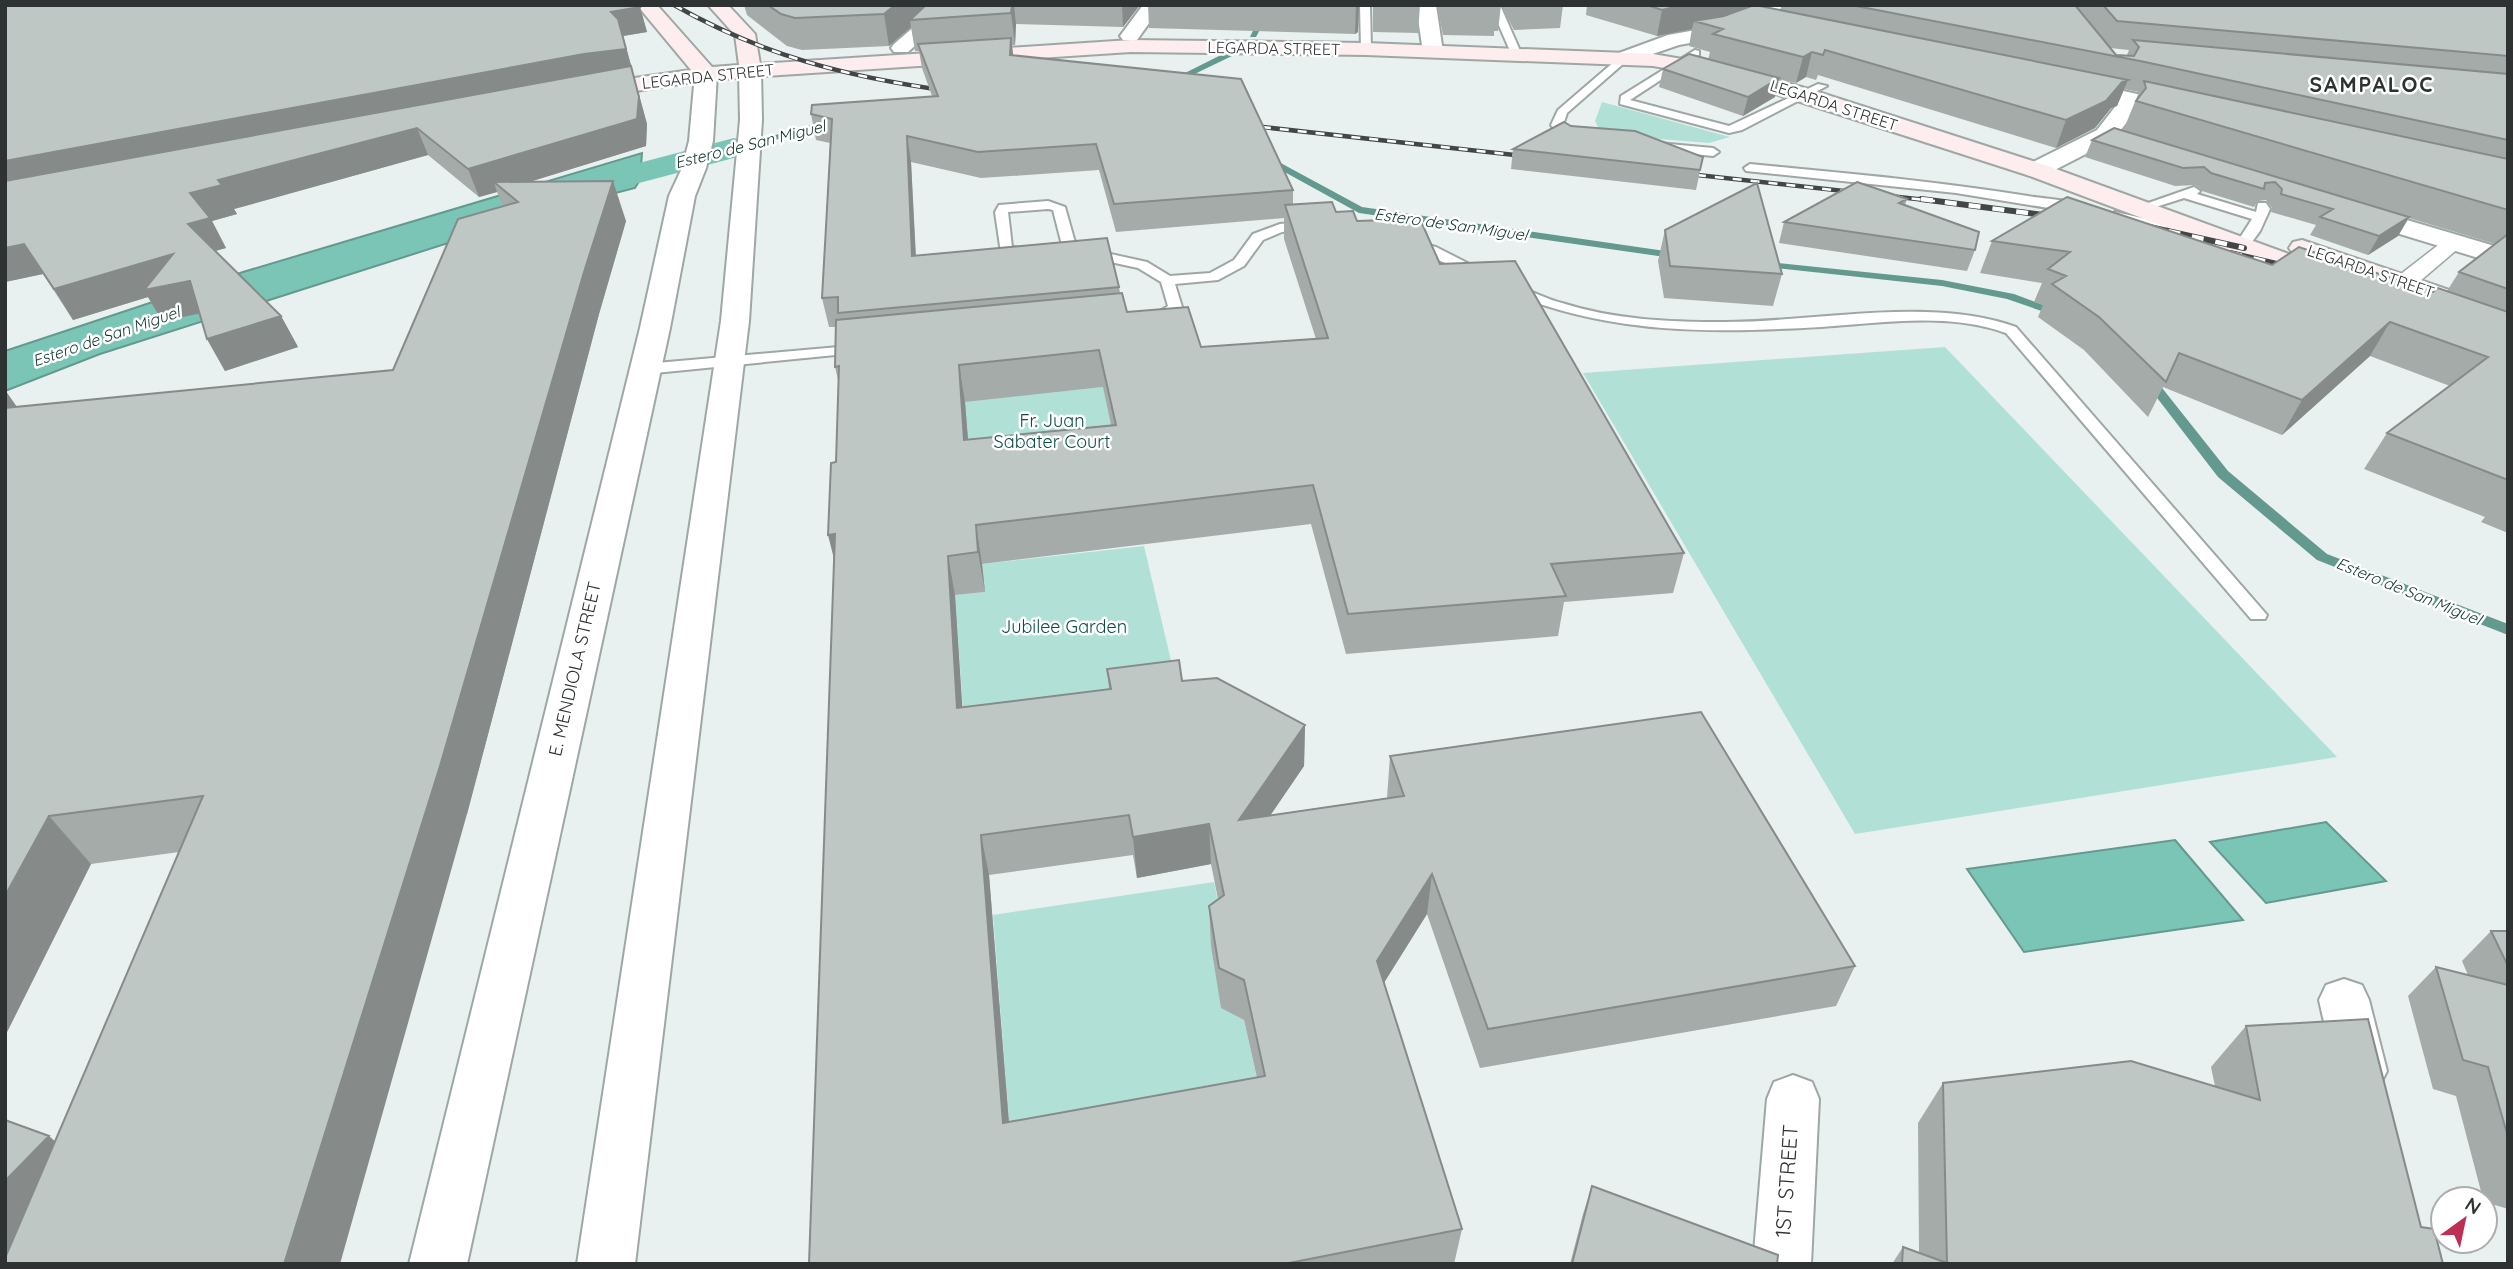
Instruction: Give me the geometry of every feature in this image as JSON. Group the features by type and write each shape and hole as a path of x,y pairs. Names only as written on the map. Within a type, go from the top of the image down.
{"main road":[{"path":"646,5 701,67"},
{"path":"717,5 745,34 749,65"},
{"path":"697,28 701,67"},
{"name":"LEGARDA STREET","path":"749,65 901,48 1130,36 1636,54 1684,52 2405,282 2508,320"},
{"name":"LEGARDA STREET","path":"567,87 701,67 1130,46 1365,45"},
{"name":"LEGARDA STREET","path":"2251,232 2508,343"}],"street":[{"path":"901,48 951,5"},
{"path":"1130,36 1153,5"},
{"path":"1426,5 1433,47"},
{"path":"1684,52 1745,9 1790,5"},
{"path":"1745,9 1788,29"},
{"path":"606,1264 727,361 735,321 751,120 749,65"},
{"name":"E. MENDIOLA STREET","path":"438,1264 645,369 682,196 701,141 701,67"},
{"path":"2116,78 2133,100"},
{"path":"2055,83 2214,118"},
{"path":"2045,166 2105,135 2133,100"},
{"path":"2105,135 2130,143"},
{"path":"2324,203 2508,259"},
{"path":"2405,282 2453,243"},
{"path":"2344,1000 2372,1119"},
{"name":"1ST STREET","path":"1782,1264 1793,1099"}],"lane":[{"path":"1365,5 1365,45"},
{"path":"1495,5 1514,48"},
{"path":"1684,52 1625,98 1624,102 1729,130 1813,91"},
{"path":"1594,141 1568,139 1561,134 1557,125 1562,112 1573,100 1636,54"},
{"path":"1643,145 1713,152"},
{"path":"1750,169 2041,201 2161,226 2165,206 2199,189 2212,190"},
{"path":"2251,232 2264,209 2263,191"},
{"path":"1066,248 1069,246 1059,207 1048,205 1004,208 1001,212 1006,250 1017,253 1066,248 1142,265 1167,280 1213,277 1239,263 1258,237 1280,228 1325,224"},
{"path":"1391,240 1431,250 1545,304 1636,324 1784,324 1958,315 2011,330 2258,615"},
{"path":"1134,322 1166,315 1175,307 1167,280"},
{"path":"645,369 870,348"}],"green space":[{"path":"1602,102 1730,137 1709,143 1611,135 1598,127 1595,121"},
{"path":"1945,347 2337,757 1855,834 1583,373"},
{"name":"Fr. Juan Sabater Court","path":"1103,387 1137,442 971,478 962,402"},
{"name":"Jubilee Garden","path":"1144,546 1177,686 963,712 955,595 984,592 982,564"},
{"path":"1214,882 1225,935 1221,1007 1244,1020 1265,1115 1012,1161 993,915"}],"water":[{"path":"642,153 640,180 635,188 558,208 100,354 5,391 5,351 243,272"},
{"path":"2326,822 2386,881 2266,903 2210,842"},
{"path":"2175,840 2243,920 2024,952 1967,869"}],"building":[{"path":"5,5 640,7 611,12 618,19 626,49 584,54 5,161"},
{"path":"768,5 895,5 884,14 795,18 781,14"},
{"path":"926,5 1012,5 1011,13 910,20"},
{"path":"1647,5 1682,5 1662,10"},
{"path":"1754,5 2128,80 2122,82 2106,101 2066,120 1825,50 1823,55 1812,52 1803,57 1713,34 1723,29 1694,21 1724,16"},
{"path":"1851,5 2075,5 2116,55 2134,56 2139,47 2133,40 2508,74 2508,140 2145,62"},
{"path":"2103,5 2508,5 2508,56 2117,21"},
{"path":"1011,38 1010,55 1241,79 1293,190 1114,204 1096,144 978,152 907,136 912,256 1107,238 1119,287 838,313 838,297 822,298 832,119 811,114 812,105 938,96 918,44"},
{"path":"1689,54 1779,78 1748,97 1663,69"},
{"path":"631,66 639,97 637,119 468,169 417,128 218,180 222,185 190,193 210,218 188,224 281,316 207,339 190,281 144,290 173,254 54,289 24,244 5,248 5,181"},
{"path":"2144,81 2508,159 2508,210 2136,101 2146,88"},
{"path":"1564,122 1571,126 1635,131 1703,157 1700,170 1513,149"},
{"path":"2114,128 2409,217 2379,236 2320,217 2333,209 2281,194 2282,189 2275,182 2265,183 2264,189 2211,173 2204,167 2183,168 2092,140"},
{"path":"613,181 440,766 284,1264 5,1264 5,1258 203,796 49,816 5,896 5,408 393,370 458,219 518,202 494,182"},
{"path":"1857,182 1907,199 1899,203 1979,232 1975,250 1784,222"},
{"path":"1757,183 1782,274 1670,266 1665,230"},
{"path":"2067,197 2272,265 2299,247 2433,292 2438,288 2508,312 2508,480 2387,433 2488,357 2390,322 2302,400 2179,353 2166,382 2099,317 2052,284 2066,276 2048,269 2070,252 1992,241"},
{"path":"1332,202 1336,212 1353,211 1357,221 1420,219 1440,264 1515,261 1684,553 1551,564 1566,596 1348,614 1313,485 976,525 978,552 948,556 957,708 1111,689 1107,669 1179,660 1182,681 1217,678 1305,725 1239,820 1404,796 1390,756 1701,712 1855,966 1488,1029 1432,874 1377,961 1462,1229 1284,1264 809,1264 835,534 828,535 831,463 836,462 839,366 835,367 836,320 1122,293 1127,312 1188,307 1201,347 1328,338 1285,205","holes":["1099,350 1116,425 964,440 959,365","1129,815 1133,837 1209,824 1224,895 1209,906 1219,968 1244,980 1265,1076 1003,1123 981,835"]},
{"path":"2508,234 2508,289 2459,272"},
{"path":"2491,931 2508,931 2508,966"},
{"path":"2436,967 2508,985 2508,1137 2488,1067 2463,1060"},
{"path":"2368,1019 2421,1227 2429,1228 2429,1255 2441,1255 2443,1264 1902,1264 1903,1247 1947,1263 1943,1083 2131,1061 2260,1100 2246,1026"},
{"path":"5,1120 49,1136 5,1181"},
{"path":"1592,1186 1778,1255 1777,1264 1572,1264"}],"waterway":[{"path":"1253,35 1269,5"},
{"path":"1173,81 1231,53"},
{"name":"Estero de San Miguel","path":"734,148 833,122"},
{"name":"Estero de San Miguel","path":"571,191 734,148"},
{"name":"Estero de San Miguel","path":"1264,157 1359,210 1679,256"},
{"name":"Estero de San Miguel","path":"1760,264 1942,283 2010,296 2062,314"},
{"name":"Estero de San Miguel","path":"2147,377 2223,474 2322,557 2508,630"}],"railway":[{"path":"674,5 741,38 807,62 876,79 949,91"},
{"path":"1244,125 1533,157"},
{"path":"1679,173 1935,201"},
{"path":"1921,199 2058,217"},
{"path":"2145,226 2244,248"},
{"path":"2230,253 2294,268"}],"district":[{"name":"SAMPALOC","path":"2372,85"}]}
